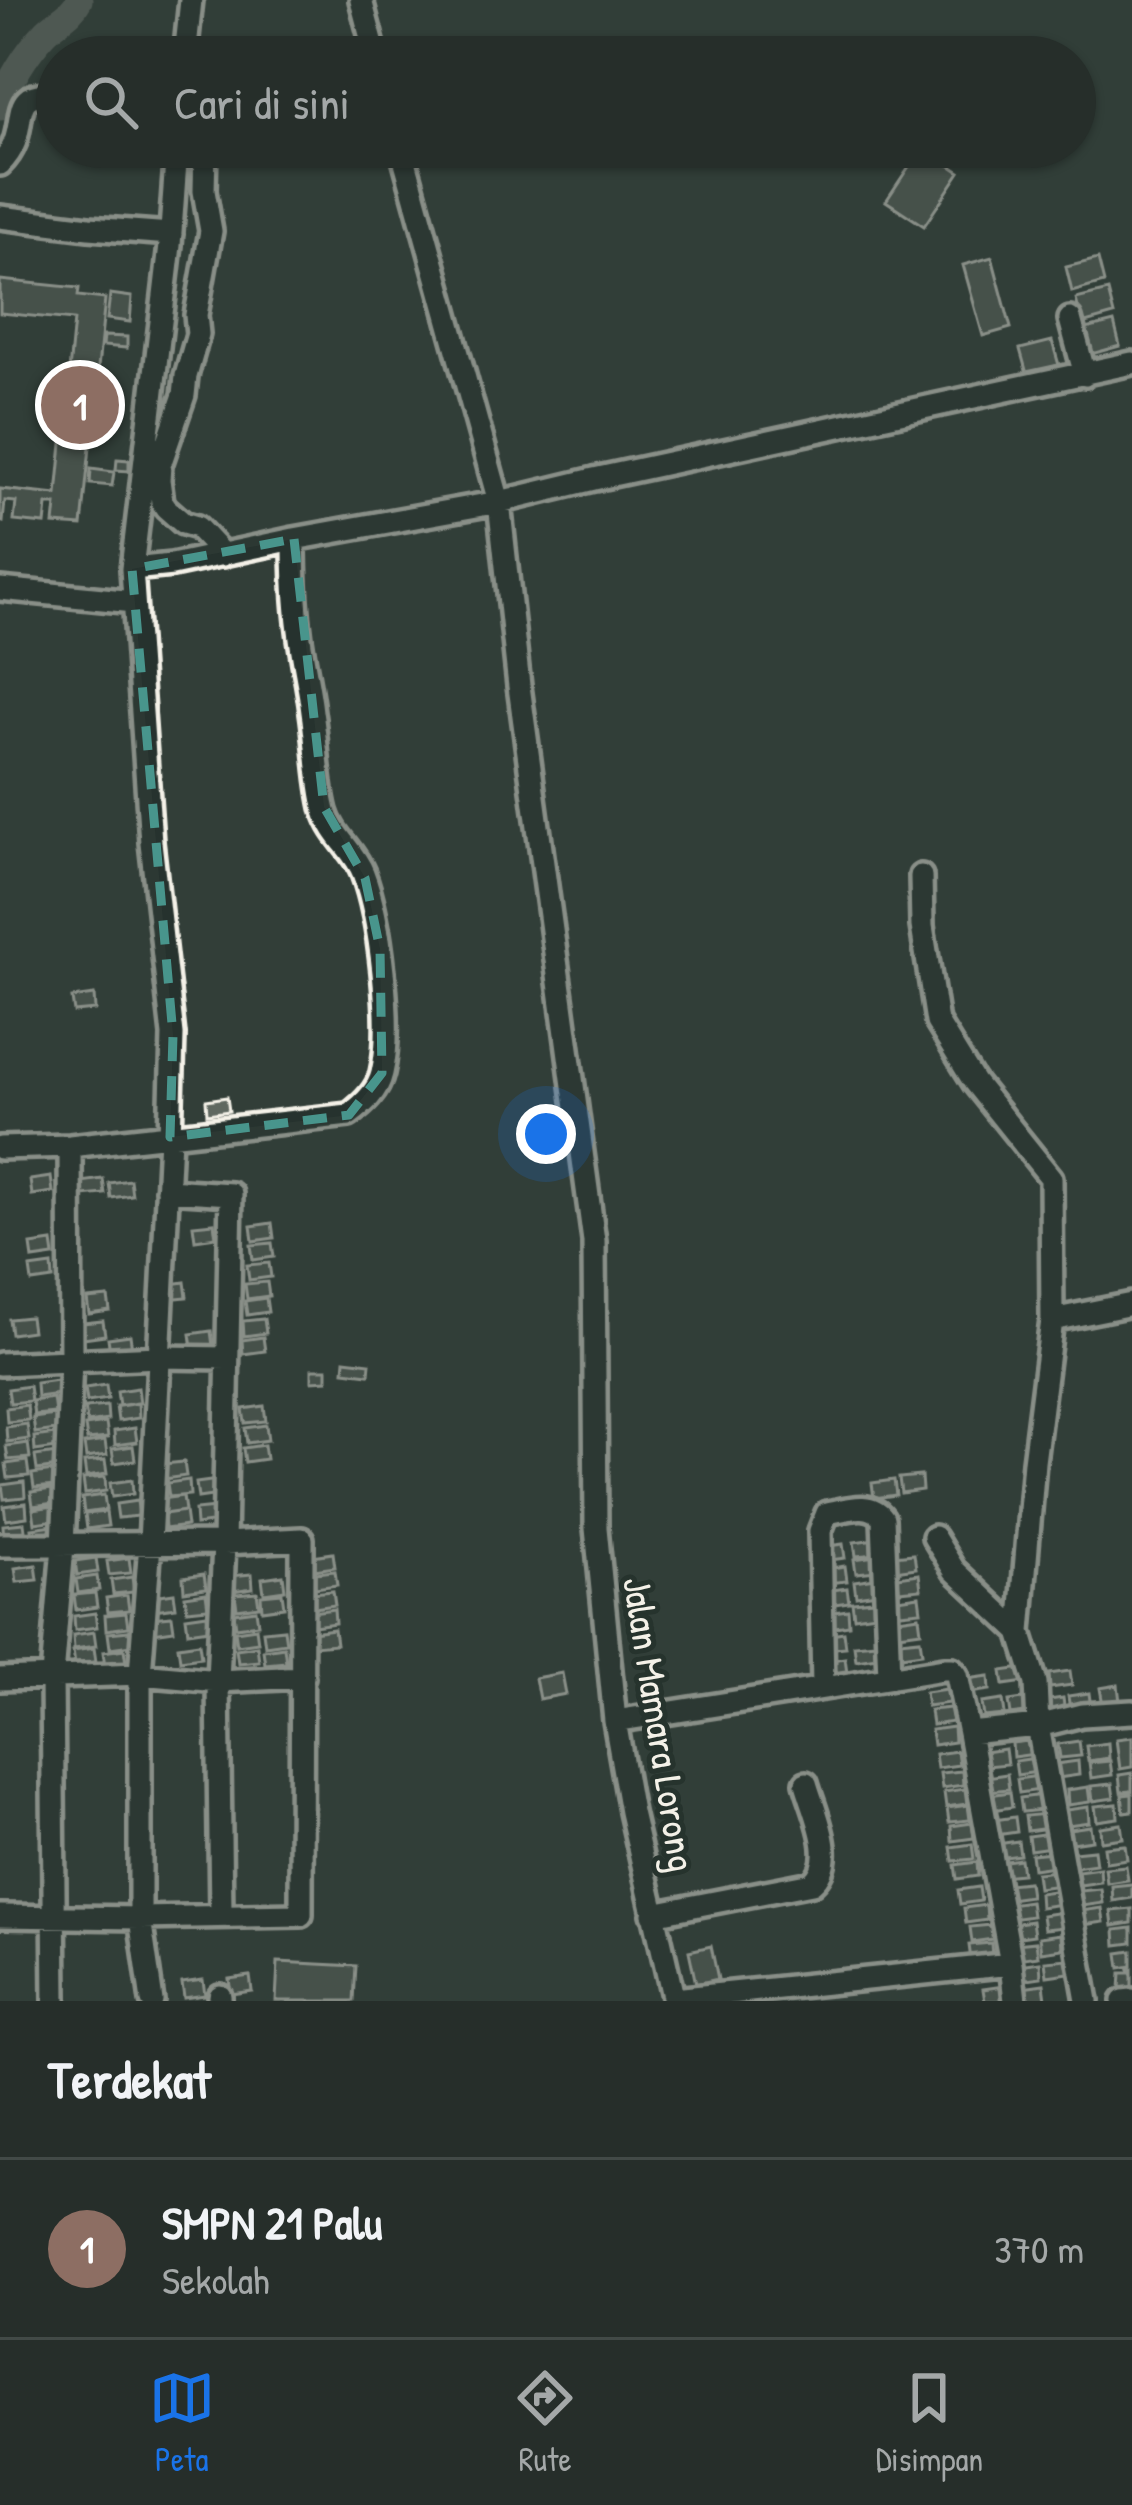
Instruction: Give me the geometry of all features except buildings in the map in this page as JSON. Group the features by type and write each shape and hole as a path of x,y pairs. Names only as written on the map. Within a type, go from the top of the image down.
{"street":[{"path":"190,36 191,0"},
{"path":"361,0 370,36"},
{"path":"0,164 11,153 19,106 25,96 36,93"},
{"path":"152,2001 140,1918 140,1673 173,1035 151,842 132,569 176,168"},
{"path":"205,168 211,231 196,315 198,334 159,480 166,508 183,523 197,527 223,555"},
{"name":"Jalan Mamara Lorong","path":"407,168 499,502 519,686 594,1241 596,1528 615,1721 674,2000"},
{"path":"0,217 171,234"},
{"path":"1070,319 1085,375"},
{"path":"132,569 499,502 1132,363"},
{"path":"0,1148 70,1147 350,1115 365,1103 382,1073 385,994 380,949 365,878 329,824 324,806 299,635 294,539"},
{"path":"0,589 134,602"},
{"path":"921,876 922,926 937,1022 974,1082 1051,1178 1052,1321 1020,1632 1036,1683 1038,1726 1087,2001"},
{"path":"55,2001 52,1676 70,1360 70,1147"},
{"path":"167,1190 231,1194 218,1681 221,1915"},
{"path":"1052,1321 1132,1304"},
{"path":"0,1364 227,1358"},
{"path":"823,1688 820,1531 827,1513 870,1508 883,1518 890,1677"},
{"path":"934,1537 954,1570 1020,1632"},
{"path":"0,1545 302,1539 303,1677 301,1915 0,1916"},
{"path":"615,1721 952,1669 969,1733 1015,2001"},
{"path":"0,1678 140,1673 218,1681 303,1677"},
{"path":"969,1733 1132,1712"},
{"path":"653,1914 817,1879 826,1863 825,1850 806,1783"},
{"path":"674,2000 1011,1964"}],"highlighted area":[{"path":"294,539 324,807 365,878 380,949 382,1073 349,1115 170,1137 173,1035 132,569"}],"waterway":[{"path":"43,36 79,0"},
{"path":"0,107 36,44"}],"place":[{"name":"SMPN 21 Palu","path":"80,405"}]}
